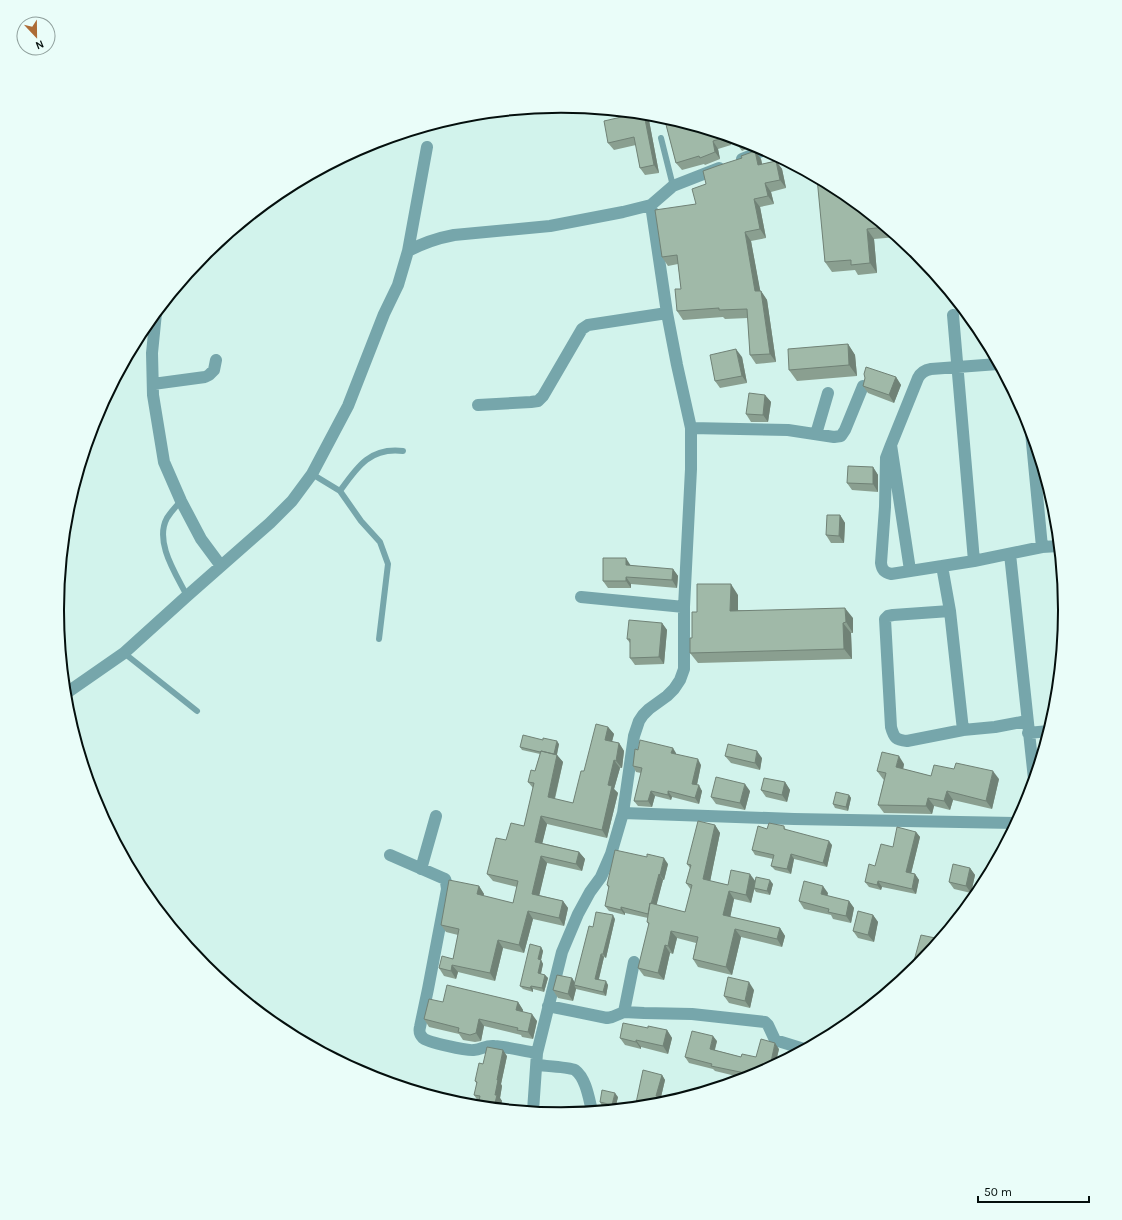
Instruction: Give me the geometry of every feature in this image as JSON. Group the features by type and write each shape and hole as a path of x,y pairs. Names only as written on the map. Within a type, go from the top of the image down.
{"street":[{"path":"71,690 124,653 270,523 292,502 312,474 348,406 384,314 398,284 408,251 427,147"},
{"path":"408,251 428,242 454,235 550,226 652,205 672,186 756,153"},
{"path":"533,1106 537,1059 548,1006 562,952 578,914 607,864 623,813 634,736 639,721 649,709 674,689 680,680 684,669 684,607 691,469 691,428 676,365 652,205"},
{"path":"478,405 538,401 582,329 588,325 667,313"},
{"path":"953,315 974,561"},
{"path":"155,324 152,353 153,395 164,462 181,501 201,539 221,566"},
{"path":"153,384 204,377 209,375 214,370 216,360"},
{"path":"992,364 927,370 918,378 886,458 882,568 887,573 891,574 1054,547"},
{"path":"691,428 788,430 834,437 841,436 864,386"},
{"path":"816,434 828,393"},
{"path":"892,445 910,570"},
{"path":"1033,454 1042,548"},
{"path":"1010,554 1033,768"},
{"path":"942,566 950,611 963,730"},
{"path":"581,597 684,607"},
{"path":"950,611 893,615 888,616 885,619 891,727 896,738 907,741 963,730 995,727 1027,721"},
{"path":"1028,733 1043,731"},
{"path":"623,813 794,819 1010,823"},
{"path":"421,870 436,816"},
{"path":"390,855 421,870 445,879 447,886 436,950 420,1026 419,1032 421,1036 425,1040 432,1043 473,1051 481,1047 493,1045 574,1070 581,1077 589,1096 591,1106"},
{"path":"624,1012 634,962"},
{"path":"548,1006 607,1018 612,1018 624,1012 692,1014 765,1022 775,1040 797,1047"}],"lane":[{"path":"661,138 672,186"},
{"path":"340,491 357,467 367,460 386,450 403,451"},
{"path":"312,474 340,491 362,521 380,542 388,564 379,639"},
{"path":"181,501 167,518 163,534 166,553 187,596"},
{"path":"124,653 197,711"}],"building":[{"path":"623,117 645,121 654,165 640,168 634,137 608,143 604,121"},
{"path":"666,125 720,139 713,141 715,152 700,158 699,156 676,163"},
{"path":"753,152 755,153 758,165 776,162 780,180 765,183 768,196 754,199 760,229 745,232 755,291 761,291 770,354 750,355 747,309 719,310 719,308 677,311 675,289 681,289 677,255 662,257 655,210 696,204 692,189 706,184 703,171 742,158 741,156"},
{"path":"818,185 879,228 867,229 870,263 851,265 851,260 825,262"},
{"path":"848,344 849,365 789,370 788,349"},
{"path":"736,349 742,376 715,381 710,355"},
{"path":"866,367 896,377 889,395 863,386"},
{"path":"749,393 765,395 763,415 746,414"},
{"path":"848,466 873,467 873,484 847,483"},
{"path":"827,515 840,515 839,536 826,535"},
{"path":"603,558 626,558 626,565 673,569 672,580 626,577 626,581 603,581"},
{"path":"697,584 731,584 730,611 845,608 846,622 843,623 844,649 690,653 690,638 692,638 692,612 697,612"},
{"path":"629,620 662,623 659,657 630,658 630,639 627,639"},
{"path":"596,724 608,727 605,740 619,743 616,761 614,760 608,785 612,786 602,830 541,816 535,842 579,852 576,864 541,856 532,894 563,901 559,918 528,911 519,945 498,940 490,973 452,965 451,971 439,968 442,956 453,959 459,929 441,925 449,880 479,886 477,894 513,903 518,881 487,874 496,838 506,840 511,823 524,826 534,783 528,782 531,770 535,771 541,751 557,755 548,797 573,803 581,771 584,771"},
{"path":"523,735 543,740 543,738 557,741 554,754 520,747"},
{"path":"640,740 673,748 671,753 698,759 692,784 699,785 695,798 668,791 668,795 651,791 648,801 634,801 642,768 633,766 635,749 638,750"},
{"path":"728,744 757,751 755,763 725,756"},
{"path":"882,752 899,756 896,767 931,776 934,765 954,769 956,763 993,771 986,801 947,791 944,801 928,798 926,806 878,805 886,773 877,771"},
{"path":"716,777 745,784 740,803 711,797"},
{"path":"764,778 785,782 782,795 761,790"},
{"path":"836,792 849,795 846,807 833,804"},
{"path":"698,821 715,825 703,879 728,885 731,870 750,874 746,895 729,891 723,915 780,928 777,939 735,929 726,967 693,959 698,937 671,931 668,946 665,945 658,973 638,968 649,923 647,922 650,903 685,912 692,885 686,883 691,865 687,864"},
{"path":"769,823 784,826 784,829 829,841 823,863 791,854 787,869 771,866 774,855 752,850 758,826 767,829"},
{"path":"897,827 916,832 906,872 915,874 912,889 878,881 877,885 865,882 869,864 875,866 881,844 893,847"},
{"path":"615,850 647,857 647,854 664,858 648,914 621,907 621,910 605,906 609,886 607,885"},
{"path":"953,864 970,868 966,886 949,882"},
{"path":"756,877 770,880 767,891 754,888"},
{"path":"804,881 823,886 821,894 849,901 846,916 828,912 829,909 799,901"},
{"path":"858,911 873,915 868,935 853,931"},
{"path":"596,912 613,915 595,979 606,981 603,992 574,985 589,926 593,927"},
{"path":"921,935 935,938 935,938 915,958"},
{"path":"530,944 541,947 538,959 541,960 538,973 545,975 542,988 520,986"},
{"path":"557,975 572,978 568,994 553,990"},
{"path":"728,977 749,982 745,1001 724,996"},
{"path":"447,985 518,1002 516,1010 532,1014 528,1032 517,1030 518,1028 479,1019 476,1033 470,1035 458,1032 459,1028 424,1019 429,999 443,1002"},
{"path":"623,1023 667,1030 663,1046 620,1038"},
{"path":"692,1031 713,1036 710,1049 741,1057 742,1054 756,1057 761,1039 775,1043 771,1060 742,1072 711,1066 712,1064 685,1057"},
{"path":"487,1047 503,1050 497,1080 495,1095 497,1095 495,1103 479,1100 480,1096 474,1095 479,1063 483,1064"},
{"path":"643,1070 662,1075 656,1096 660,1097 636,1101"},
{"path":"602,1090 615,1093 612,1104 600,1102"}]}
